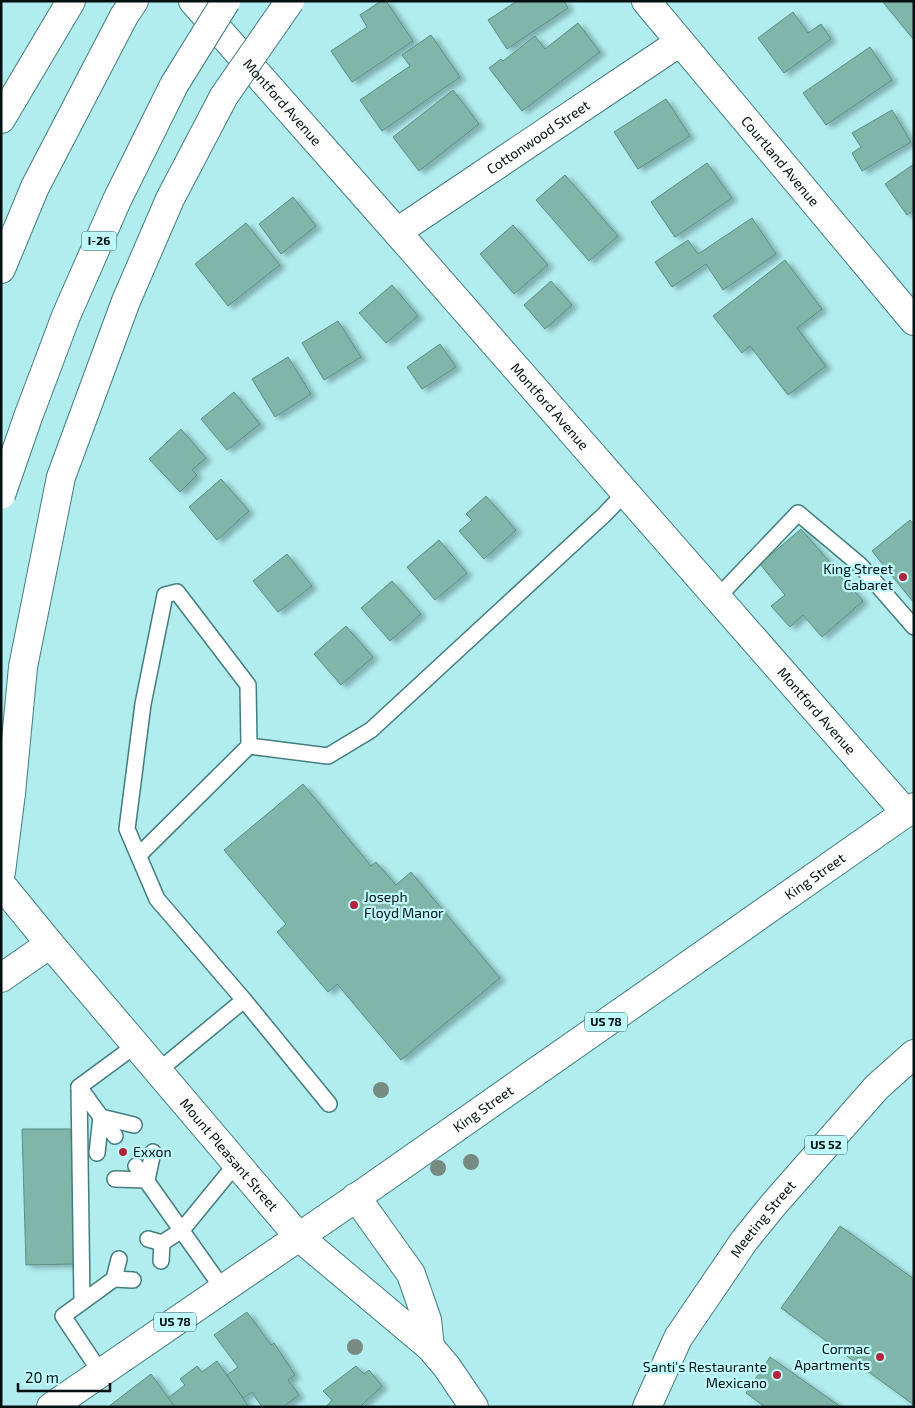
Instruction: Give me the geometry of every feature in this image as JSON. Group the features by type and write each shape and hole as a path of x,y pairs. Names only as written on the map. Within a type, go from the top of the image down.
{"main road":[{"path":"1,119 71,1"},
{"path":"1,270 35,187 124,16 134,1"},
{"name":"Montford Avenue","path":"193,1 717,598 910,810"},
{"name":"I-26","path":"1,495 66,316 117,200 174,86 226,1"},
{"path":"1,872 11,793 23,667 61,477 126,301 170,199 224,96 290,1"},
{"name":"Courtland Avenue","path":"646,1 914,320"},
{"name":"Cottonwood Street","path":"397,232 680,42"},
{"name":"King Street","path":"51,1407 299,1237 910,810"},
{"name":"Mount Pleasant Street","path":"1,884 299,1237 430,1347 447,1367 474,1407"},
{"path":"1,978 50,944"},
{"name":"Meeting Street","path":"647,1407 678,1338 744,1241 774,1204 877,1088 914,1054"},
{"path":"356,1197 411,1274 427,1320 430,1347"}],"lane":[{"path":"249,746 328,756 371,730 604,515 625,493"},
{"path":"717,598 798,513 860,565 914,627"},
{"path":"139,855 249,746 248,685 177,592 165,595 143,704 127,829 157,899 244,1000 328,1104"},
{"path":"158,1071 244,1000"},
{"path":"79,1087 136,1044"},
{"path":"79,1087 115,1136"},
{"path":"79,1087 82,1302"},
{"path":"101,1117 134,1125"},
{"path":"97,1153 101,1117"},
{"path":"147,1180 153,1152"},
{"path":"161,1260 155,1241 182,1230 236,1164"},
{"path":"136,1166 223,1289"},
{"path":"114,1178 147,1180"},
{"path":"114,1279 119,1259"},
{"path":"101,1373 63,1316 114,1279 132,1280"}],"building":[{"path":"381,1 386,1 413,41 352,82 331,51 367,27 360,15"},
{"path":"517,1 564,1 568,8 507,49 488,20"},
{"path":"882,1 914,1 914,40"},
{"path":"793,12 808,33 821,24 831,39 784,73 758,38"},
{"path":"578,23 600,52 522,111 489,68 501,59 503,61 535,36 545,49"},
{"path":"431,35 460,77 382,131 360,100 410,66 402,55"},
{"path":"870,47 892,80 826,125 803,93"},
{"path":"453,90 479,124 419,171 393,137"},
{"path":"666,99 690,136 638,169 614,132"},
{"path":"892,110 911,142 862,171 852,153 861,147 852,133"},
{"path":"707,163 732,198 675,237 651,202"},
{"path":"914,164 914,210 907,215 885,184"},
{"path":"565,175 618,236 589,261 536,200"},
{"path":"293,197 316,226 281,254 259,224"},
{"path":"752,218 776,254 723,290 706,264 672,287 655,262 688,240 698,254"},
{"path":"246,223 280,265 228,306 195,264"},
{"path":"513,225 548,265 514,294 480,254"},
{"path":"785,260 822,309 797,328 826,366 788,395 750,346 742,353 713,316"},
{"path":"551,281 572,305 545,329 524,305"},
{"path":"392,285 418,316 386,343 359,313"},
{"path":"338,321 361,357 324,380 302,343"},
{"path":"440,344 456,367 422,389 407,367"},
{"path":"288,357 311,394 275,417 252,379"},
{"path":"234,392 260,424 227,450 201,419"},
{"path":"181,429 206,458 192,470 197,475 180,492 149,459"},
{"path":"221,479 249,511 217,540 189,507"},
{"path":"486,496 516,530 484,559 459,531 472,520 466,514"},
{"name":"King Street Cabaret","path":"910,520 914,525 914,603 872,551"},
{"path":"801,529 863,601 822,637 803,615 790,627 771,606 785,595 760,564"},
{"path":"439,540 467,573 435,600 407,567"},
{"path":"287,554 312,586 278,612 253,581"},
{"path":"392,581 421,614 390,641 361,608"},
{"path":"346,626 373,657 341,685 314,654"},
{"name":"Joseph Floyd Manor","path":"303,784 371,866 376,862 396,885 411,872 500,978 401,1060 337,984 328,992 277,932 286,924 224,850"},
{"path":"22,1129 71,1129 75,1264 26,1265"},
{"name":"Cormac Apartments","path":"840,1226 914,1279 914,1405 781,1308"},
{"path":"247,1312 271,1345 274,1343 295,1375 288,1380 299,1395 283,1407 262,1407 252,1392 243,1398 227,1375 238,1367 214,1335"},
{"name":"Santi's Restaurante Mexicano","path":"770,1357 841,1407 765,1407 746,1393"},
{"path":"217,1361 249,1407 175,1407 168,1398 185,1385 180,1379 197,1366 202,1372"},
{"path":"356,1366 364,1374 369,1370 382,1386 360,1407 326,1407 332,1400 323,1391"},
{"path":"151,1374 175,1407 108,1407"}],"place":[{"name":"King Street Cabaret","path":"903,577"},
{"name":"Joseph Floyd Manor","path":"354,905"},
{"name":"Exxon","path":"123,1152"},
{"name":"Cormac Apartments","path":"880,1357"},
{"name":"Santi's Restaurante Mexicano","path":"777,1375"}]}
